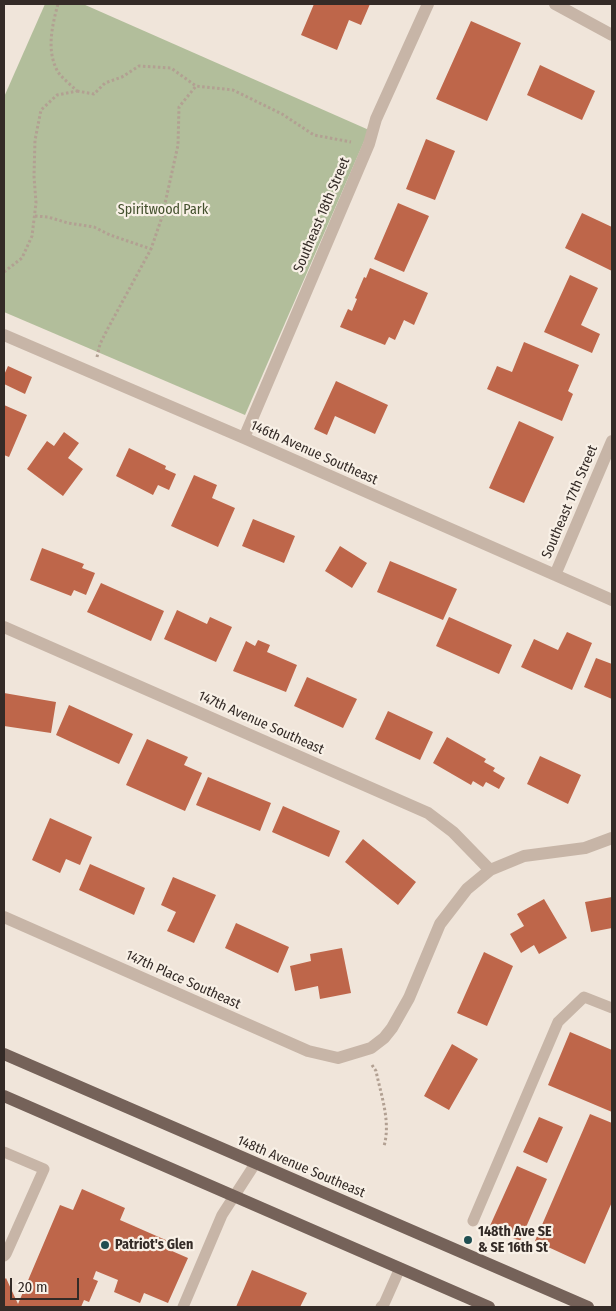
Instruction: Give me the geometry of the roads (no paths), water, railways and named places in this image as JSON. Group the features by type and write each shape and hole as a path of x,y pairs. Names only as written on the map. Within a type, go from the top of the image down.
{"main road":[{"name":"148th Avenue Southeast","path":"4,1054 588,1307"},
{"path":"4,1098 489,1307"}],"street":[{"name":"Southeast 18th Street","path":"244,438 369,144 376,119 428,4"},
{"path":"555,4 612,35"},
{"name":"146th Avenue Southeast","path":"4,335 612,600"},
{"name":"Southeast 17th Street","path":"555,575 612,442"},
{"name":"147th Avenue Southeast","path":"4,627 428,813 453,832 490,870"},
{"path":"490,870 524,856 585,848 612,838"},
{"name":"147th Place Southeast","path":"4,917 308,1051 338,1058 371,1048 384,1038 409,998 440,924 467,889 490,870"}],"lane":[{"path":"474,1220 558,1022 584,997 612,1008"},
{"path":"4,1152 44,1169 4,1256"},
{"path":"183,1307 222,1215 255,1164"},
{"path":"382,1307 400,1268"}],"place":[{"name":"148th Ave SE & SE 16th St","path":"468,1240"},
{"name":"Patriot's Glen","path":"105,1245"}],"park label":[{"name":"Spiritwood Park","path":"163,210"}]}
